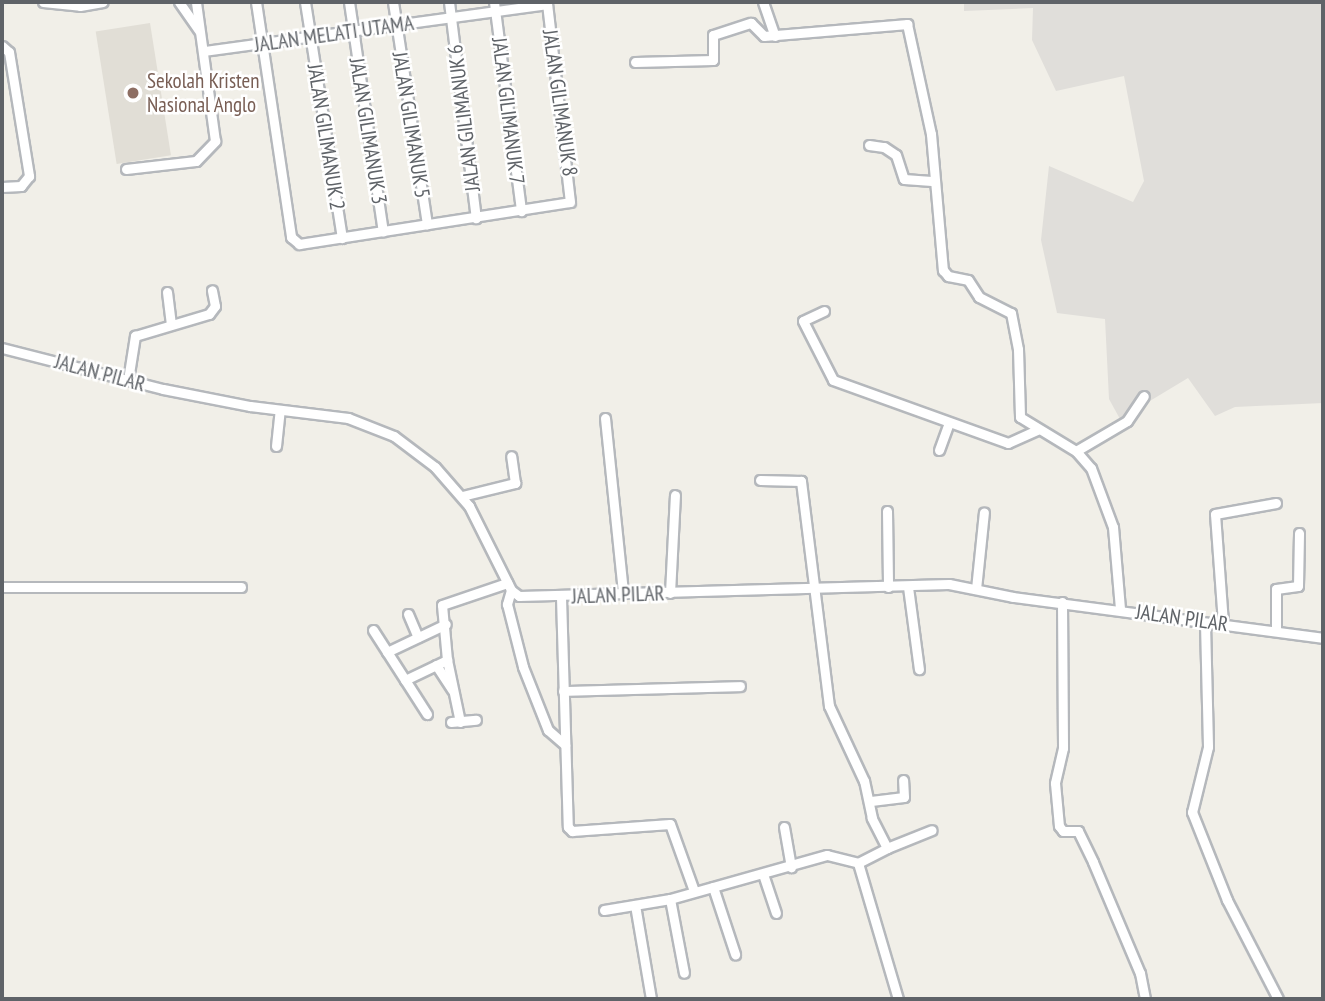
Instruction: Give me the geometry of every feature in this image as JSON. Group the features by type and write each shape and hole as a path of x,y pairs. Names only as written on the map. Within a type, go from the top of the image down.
{"street":[{"path":"43,2 98,3"},
{"path":"179,2 200,32"},
{"path":"190,2 200,32"},
{"path":"126,169 196,161 215,141 196,2"},
{"path":"256,2 295,242 342,238 521,211"},
{"name":"JALAN GILIMANUK 2","path":"305,2 342,238"},
{"name":"JALAN GILIMANUK 3","path":"349,2 383,232"},
{"name":"JALAN GILIMANUK 5","path":"393,2 427,225"},
{"name":"JALAN GILIMANUK 6","path":"449,2 476,218"},
{"path":"763,2 775,36"},
{"name":"JALAN MELATI UTAMA","path":"204,51 452,18 495,7 547,3"},
{"name":"JALAN GILIMANUK 8","path":"521,211 570,202 547,3"},
{"name":"JALAN GILIMANUK 7","path":"495,7 521,211"},
{"path":"635,62 713,60 713,35 751,23 762,35 775,36 908,24 931,134 943,270 948,276 968,280 979,297 1011,313 1018,349 1018,411 1037,430 1076,451 1094,474 1113,527 1121,609"},
{"path":"2,46 9,52 29,181 2,187"},
{"path":"869,145 884,146 896,155 904,179 935,181"},
{"path":"128,380 135,336 209,314 215,306 212,290"},
{"path":"167,292 171,324"},
{"path":"824,311 803,321 827,376 1008,443 1037,430"},
{"name":"JALAN PILAR","path":"2,348 128,380 280,410 348,418 394,436 435,467 462,496 478,519 509,587 519,596 561,597 623,592 670,593 949,584 1323,638"},
{"path":"1076,451 1126,421 1144,396"},
{"path":"276,446 280,410"},
{"path":"605,418 623,592"},
{"path":"939,450 949,423"},
{"path":"462,496 515,483 511,456"},
{"path":"760,480 801,481 829,706 871,801 873,818 887,848"},
{"path":"670,593 676,495"},
{"path":"1223,623 1215,514 1276,503"},
{"path":"887,511 888,587"},
{"path":"976,589 984,512"},
{"path":"1276,631 1276,589 1298,586 1299,533"},
{"path":"2,587 241,587"},
{"path":"476,720 456,722 459,700 447,660 446,624 442,605 509,587 506,604 523,667 548,730 565,745"},
{"path":"908,587 919,669"},
{"path":"561,597 569,829 670,824 694,891"},
{"path":"1062,602 1063,748 1055,783 1059,826 1063,831 1078,831 1140,973 1144,999"},
{"path":"408,614 418,637"},
{"path":"1205,623 1208,747 1192,812 1227,900 1278,999"},
{"path":"387,652 446,624"},
{"path":"373,630 427,714"},
{"path":"405,681 447,660"},
{"path":"436,665 459,700"},
{"path":"563,691 656,692 740,686"},
{"path":"871,801 904,797 903,780"},
{"path":"784,827 791,867"},
{"path":"604,910 670,899 827,855 858,863 933,830"},
{"path":"858,863 898,999"},
{"path":"763,874 776,913"},
{"path":"713,887 735,954"},
{"path":"670,899 684,973"},
{"path":"635,905 651,999"}],"shaded area":[{"path":"964,2 1323,2 1323,403 1235,407 1215,416 1188,378 1120,419 1109,399 1105,319 1057,313 1041,240 1049,166 1133,202 1144,181 1124,76 1056,91 1032,40 1033,8 964,11"},
{"name":"Sekolah Kristen Nasional Anglo","path":"150,23 171,155 117,164 96,32"}],"place":[{"name":"Sekolah Kristen Nasional Anglo","path":"133,93"}]}
